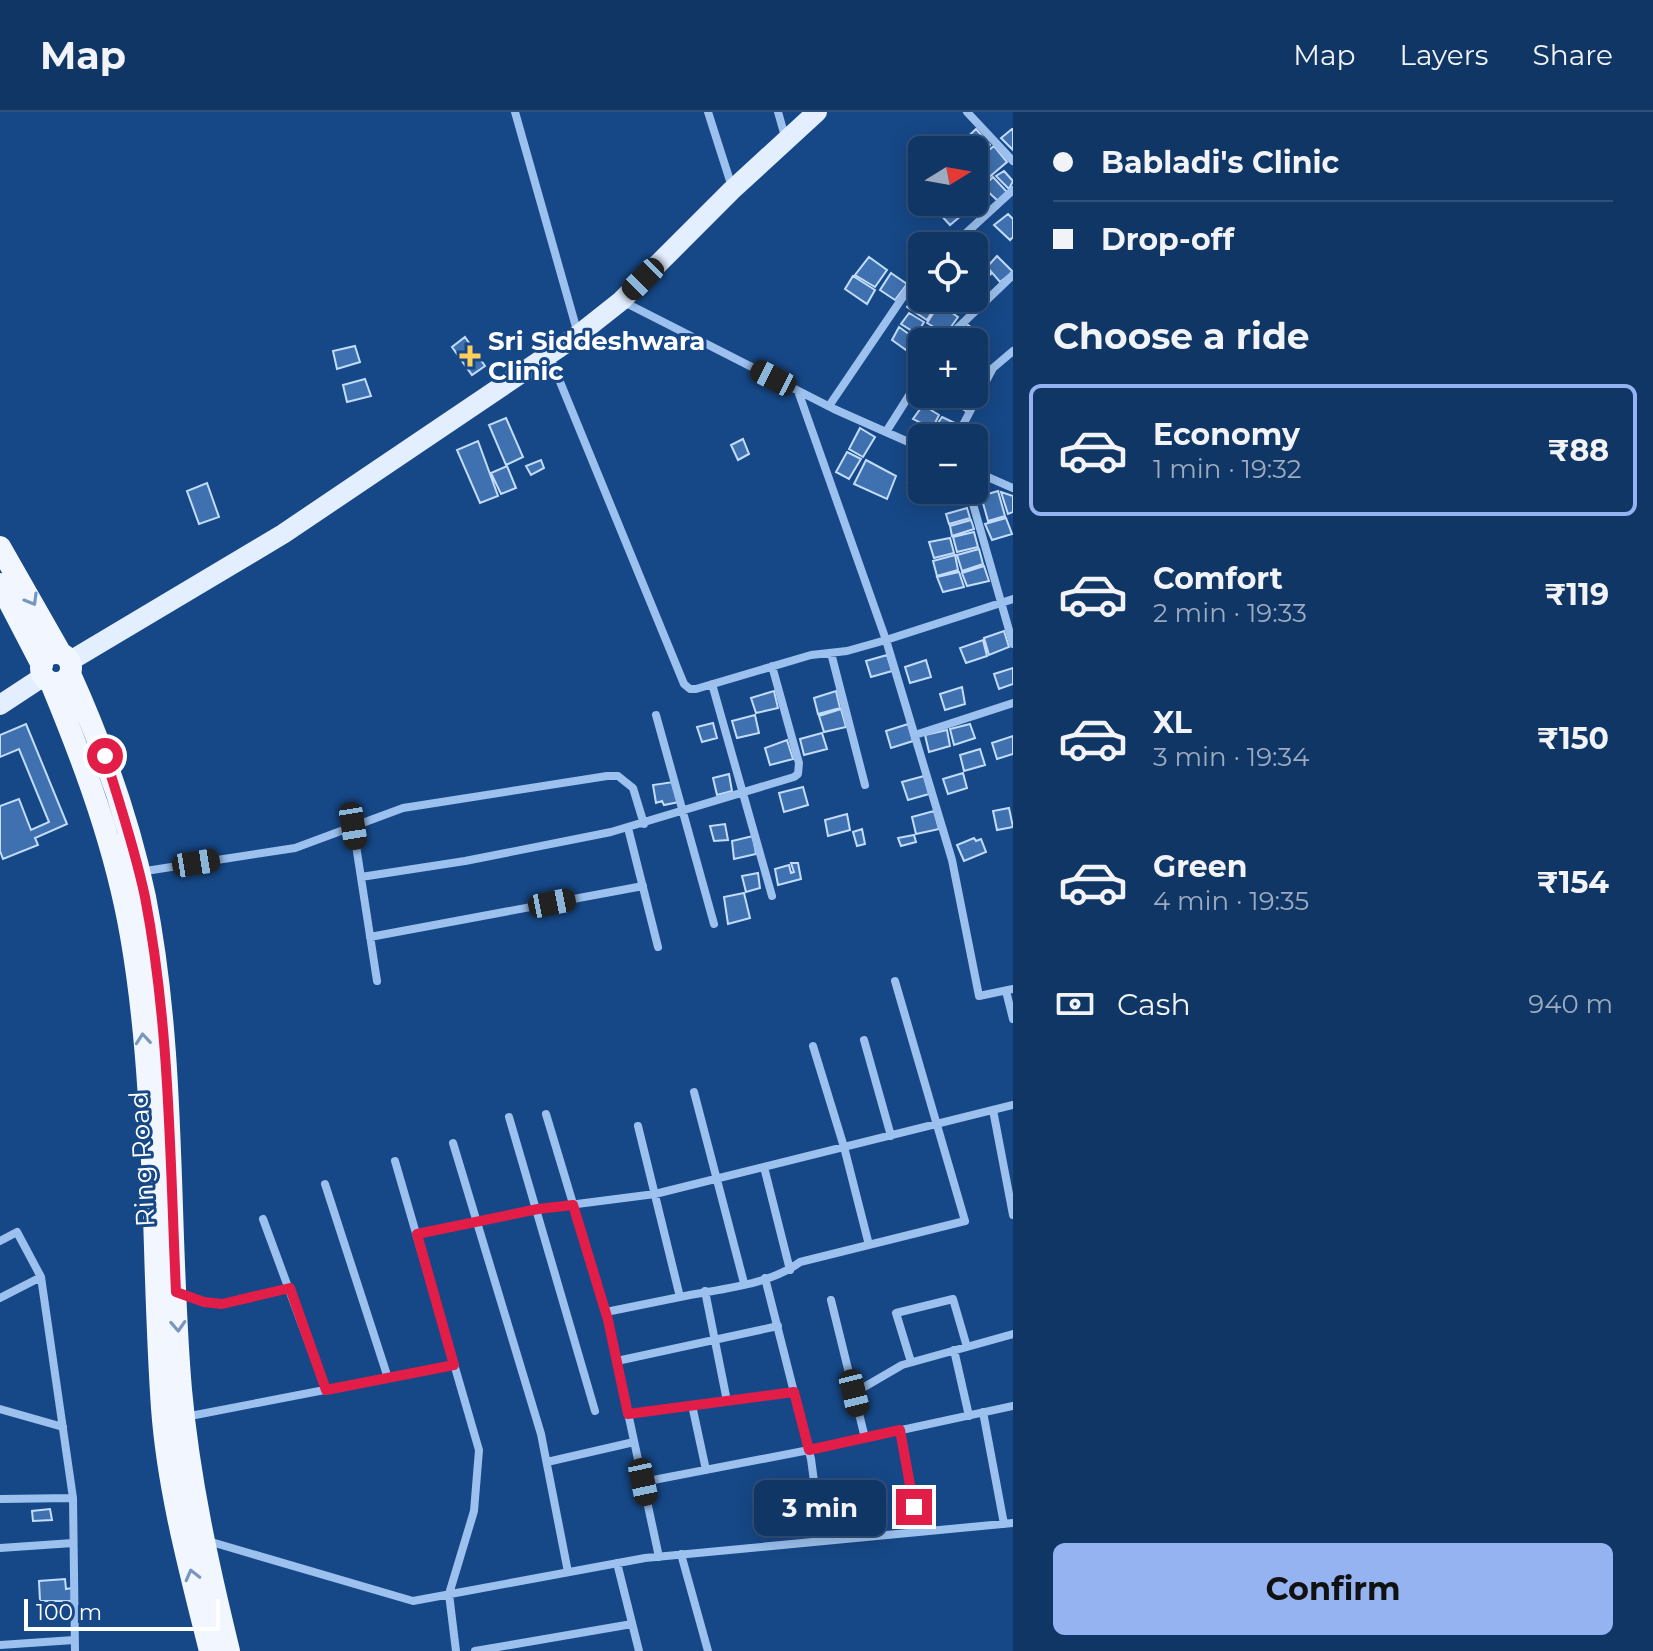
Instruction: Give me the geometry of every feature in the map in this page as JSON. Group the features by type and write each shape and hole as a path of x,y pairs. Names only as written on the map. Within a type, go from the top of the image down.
{"highway":[{"name":"Ring Road","path":"0,547 56,669 96,799 131,935 150,1140 162,1409 178,1516 209,1651"},
{"name":"Ring Road","path":"0,584 56,669 105,756 139,872 156,965 163,1043 184,1418 203,1539 229,1651"}],"main road":[{"path":"0,705 283,534 578,335 621,301 732,190 817,112"}],"street":[{"path":"515,112 578,335"},
{"path":"708,112 732,190"},
{"path":"778,112 786,141"},
{"path":"967,112 1013,161"},
{"path":"967,232 1013,190"},
{"path":"958,328 1013,275"},
{"path":"829,406 908,289"},
{"path":"621,301 798,391 908,442"},
{"path":"963,424 993,368 1013,351"},
{"path":"549,354 684,684 696,689 811,655 886,640 1013,599"},
{"path":"798,391 886,640 915,735 952,860 979,996 1010,990 1013,1019"},
{"path":"886,432 908,397"},
{"path":"988,477 1013,488"},
{"path":"973,504 1013,644"},
{"path":"831,653 865,785"},
{"path":"361,877 465,861 628,828 794,777 800,768 772,666"},
{"path":"712,684 772,896"},
{"path":"915,735 1013,703"},
{"path":"656,715 714,924"},
{"path":"139,872 295,848 403,808 618,776 633,788 644,824"},
{"path":"353,826 377,981"},
{"path":"628,828 658,947"},
{"path":"370,937 643,886"},
{"path":"606,1312 765,1278 790,1270 800,1262 965,1221 895,981"},
{"path":"864,1040 891,1136"},
{"path":"813,1046 844,1147 869,1245"},
{"path":"694,1092 744,1283"},
{"path":"417,1234 538,1209 655,1194 1013,1105"},
{"path":"993,1110 1013,1215"},
{"path":"546,1114 606,1312 659,1557"},
{"path":"509,1117 595,1411"},
{"path":"638,1126 680,1297"},
{"path":"453,1143 541,1434 568,1572"},
{"path":"395,1161 479,1450 474,1511 449,1594 456,1651"},
{"path":"764,1167 790,1270"},
{"path":"325,1184 388,1378"},
{"path":"263,1219 326,1390"},
{"path":"0,1241 17,1232 41,1277 73,1498 75,1651"},
{"path":"0,1298 41,1277"},
{"path":"765,1278 809,1450 822,1541"},
{"path":"176,1292 204,1302 222,1304 290,1288"},
{"path":"705,1291 727,1401"},
{"path":"911,1362 896,1313 953,1299 967,1347"},
{"path":"831,1300 865,1438"},
{"path":"617,1361 778,1326"},
{"path":"854,1393 902,1365 1013,1334"},
{"path":"954,1350 969,1416"},
{"path":"184,1418 454,1365"},
{"path":"628,1414 794,1392"},
{"path":"692,1405 706,1470"},
{"path":"643,1482 1013,1406"},
{"path":"0,1409 63,1427"},
{"path":"203,1539 413,1601 681,1554 1009,1524 983,1412"},
{"path":"900,1430 919,1532"},
{"path":"547,1462 634,1442"},
{"path":"0,1499 73,1498"},
{"path":"0,1548 73,1543"},
{"path":"681,1554 708,1651"},
{"path":"617,1563 639,1651"},
{"path":"475,1651 632,1624"},
{"path":"0,1645 74,1640"}],"building":[{"path":"976,129 982,136 969,136"},
{"path":"1013,129 1013,150 1001,138"},
{"path":"994,146 1007,162 988,178 988,151"},
{"path":"1004,171 1013,181 1009,189 996,176"},
{"path":"993,177 1007,192 998,201 988,192 988,182"},
{"path":"1008,214 1013,219 1013,237 1010,240 994,225"},
{"path":"942,216 961,216 950,225"},
{"path":"997,256 1013,272 1000,282 988,266"},
{"path":"869,257 887,270 875,287 855,275"},
{"path":"891,273 907,284 895,300 880,290"},
{"path":"853,276 875,290 867,304 845,289"},
{"path":"915,312 932,312 927,320"},
{"path":"934,312 951,312 958,317 950,328 936,328 927,323"},
{"path":"909,313 924,322 920,328 908,328 901,324"},
{"path":"899,327 908,333 906,350 892,340"},
{"path":"465,337 485,366 472,375 452,347"},
{"path":"355,346 360,362 337,369 333,351"},
{"path":"365,379 371,396 347,402 343,385"},
{"path":"921,408 928,408 939,415 934,424 922,424 913,419"},
{"path":"942,417 957,424 937,424"},
{"path":"506,418 523,457 506,465 489,425"},
{"path":"860,428 875,437 863,457 849,449"},
{"path":"743,439 749,454 738,460 731,445"},
{"path":"478,441 498,496 480,503 457,450"},
{"path":"847,452 861,459 849,479 836,472"},
{"path":"541,460 544,468 531,475 526,466"},
{"path":"866,460 896,476 887,499 854,484"},
{"path":"507,466 516,488 501,494 491,473"},
{"path":"207,483 219,517 199,524 187,491"},
{"path":"998,491 1005,516 988,521 983,504 988,504 988,494"},
{"path":"1001,492 1013,496 1013,512 1008,514"},
{"path":"967,508 970,518 949,524 946,514"},
{"path":"1006,518 1012,534 992,540 985,524"},
{"path":"971,520 974,529 952,536 950,526"},
{"path":"974,532 978,547 957,552 953,537"},
{"path":"950,538 954,553 934,558 929,542"},
{"path":"979,549 983,564 962,571 957,555"},
{"path":"955,555 958,570 937,576 933,561"},
{"path":"984,566 989,581 967,586 962,573"},
{"path":"959,572 964,587 943,592 937,577"},
{"path":"1004,631 1009,647 989,655 984,638"},
{"path":"983,640 987,656 966,663 960,648"},
{"path":"887,655 892,671 871,677 866,661"},
{"path":"926,660 931,677 910,683 905,667"},
{"path":"1013,668 1013,684 999,689 994,674"},
{"path":"962,687 965,704 945,710 940,694"},
{"path":"774,691 778,708 756,713 751,698"},
{"path":"836,691 840,708 818,714 814,698"},
{"path":"841,709 846,727 824,732 819,716"},
{"path":"755,715 759,733 737,738 732,721"},
{"path":"713,723 717,738 702,742 697,727"},
{"path":"26,724 67,824 35,838 38,845 3,859 0,851 0,806 19,799 31,830 49,822 19,749 0,757 0,735"},
{"path":"908,724 913,741 891,748 886,731"},
{"path":"970,724 975,738 954,745 950,729"},
{"path":"947,730 950,746 929,752 925,735"},
{"path":"822,733 827,749 804,755 800,739"},
{"path":"1013,736 1013,754 997,759 992,743"},
{"path":"787,740 793,759 770,765 765,748"},
{"path":"980,749 985,765 964,771 960,755"},
{"path":"963,773 967,788 948,794 943,779"},
{"path":"729,774 732,791 717,795 713,778"},
{"path":"924,776 929,794 908,800 902,782"},
{"path":"673,782 679,802 656,803 653,785"},
{"path":"803,787 808,805 784,812 779,793"},
{"path":"1009,808 1013,827 997,830 993,811"},
{"path":"934,811 939,829 916,834 912,817"},
{"path":"847,814 850,830 828,836 825,820"},
{"path":"725,824 728,840 714,841 710,826"},
{"path":"862,829 865,844 857,846 853,832"},
{"path":"914,835 916,842 901,846 898,838"},
{"path":"753,836 756,854 734,859 732,841"},
{"path":"974,838 976,841 981,839 986,852 964,861 957,845"},
{"path":"791,863 798,863 801,879 778,885 775,869 789,865 791,873 794,872"},
{"path":"758,873 760,888 746,892 742,876"},
{"path":"744,893 750,918 728,924 724,897"},
{"path":"50,1509 52,1520 33,1521 32,1511"},
{"path":"65,1579 66,1589 72,1588 72,1601 40,1601 39,1581"}],"place":[{"name":"Sri Siddeshwara Clinic","path":"470,356"}],"route":[{"path":"105,756 145,896 156,965 165,1058 176,1292 204,1302 222,1304 290,1288 326,1390 454,1365 417,1234 538,1209 573,1205 608,1320 628,1414 794,1392 809,1450 900,1430 914,1507"}]}
